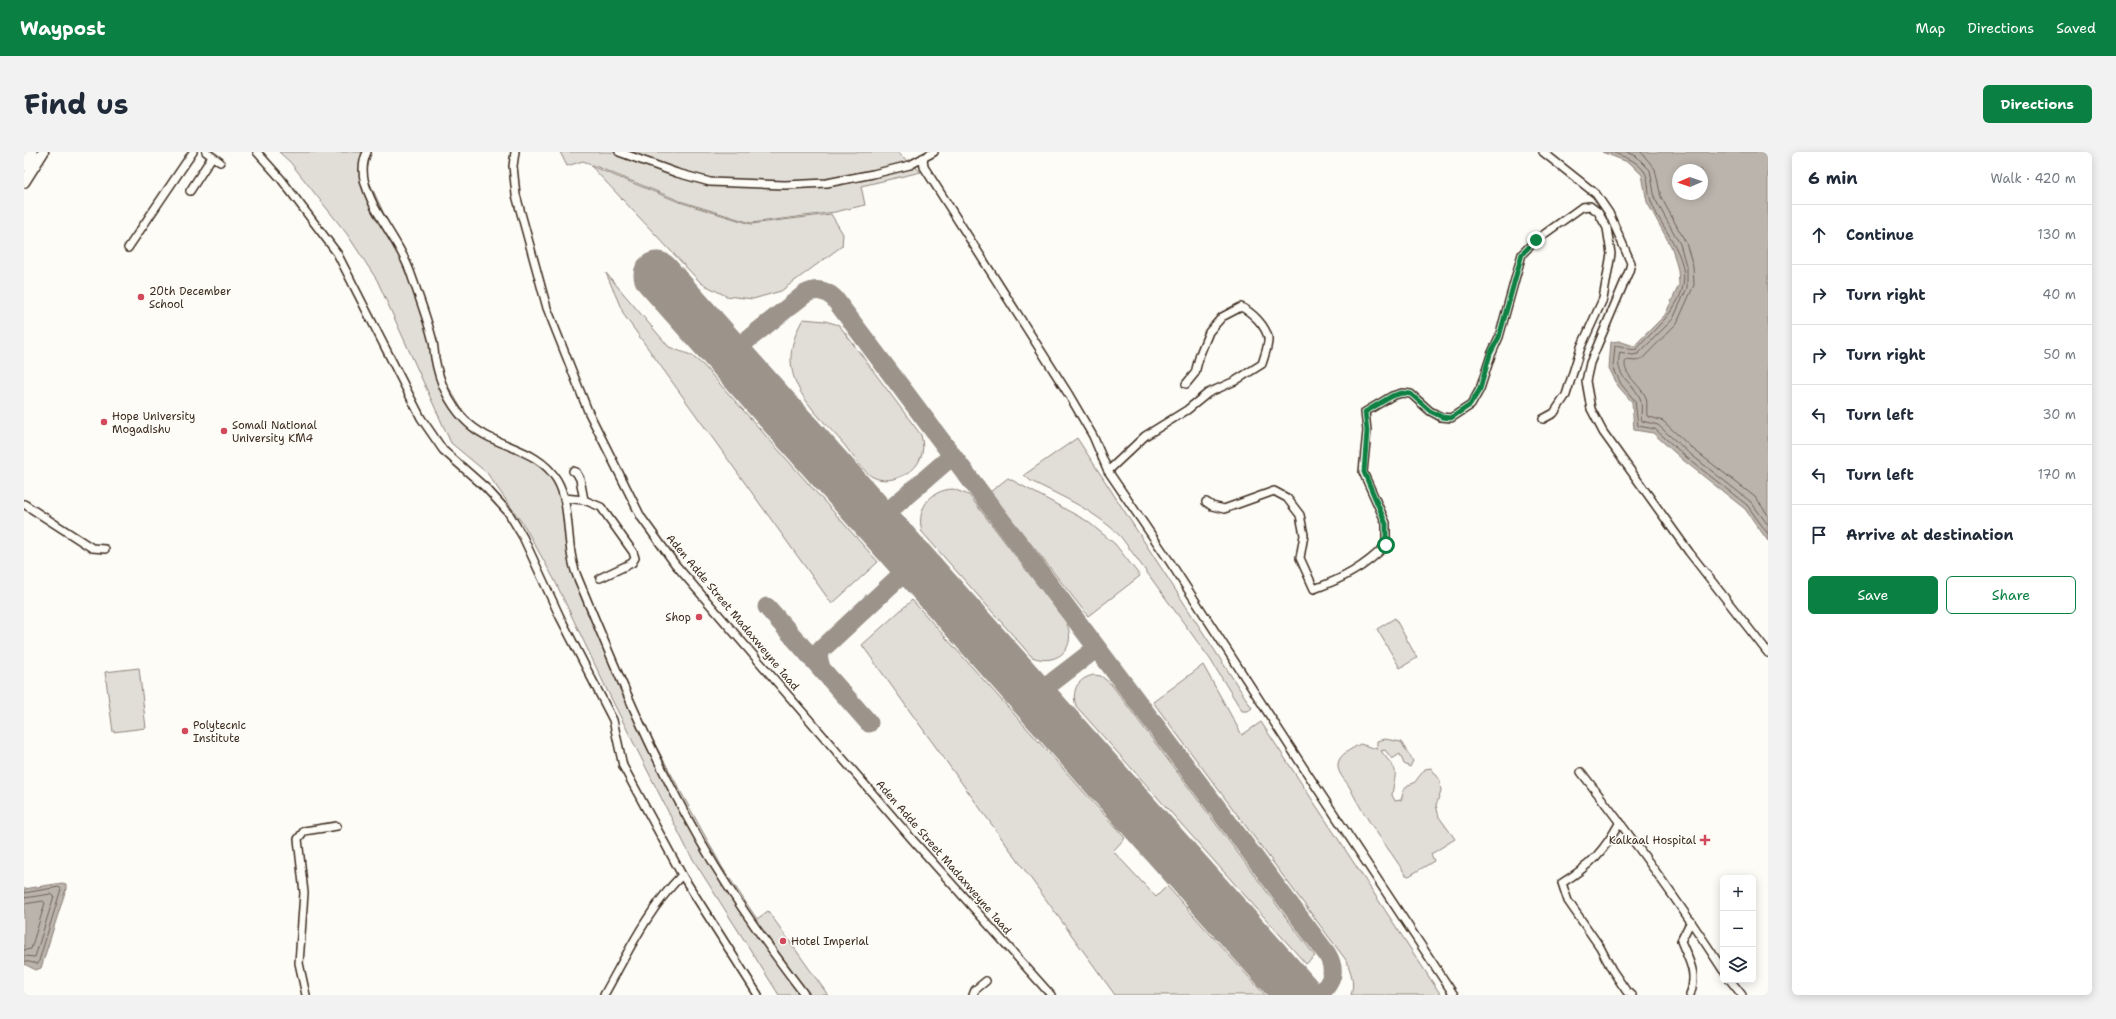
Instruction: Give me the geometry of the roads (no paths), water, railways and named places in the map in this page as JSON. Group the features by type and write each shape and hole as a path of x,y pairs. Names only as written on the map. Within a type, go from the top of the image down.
{"main road":[{"path":"24,165 32,152"},
{"path":"24,182 43,152"}],"street":[{"path":"128,248 193,152"},
{"path":"206,152 220,162"},
{"path":"257,152 281,179 337,253 420,418 443,450 486,488 508,512 523,537 560,616 613,720 623,766 682,875 758,995"},
{"path":"368,152 362,174 364,185 384,224 402,251 412,275 429,325 438,374 444,391 464,418 477,431 489,439 530,455 543,463 558,481 564,498 570,544 577,575 619,678 649,741 714,864 759,932 805,995"},
{"name":"Aden Adde Street Madaxweyne 1aad","path":"515,152 513,166 516,195 547,308 588,412 641,517 685,576 911,838 1051,995"},
{"path":"619,152 693,178 729,184 754,185 805,185 827,183 910,165 934,152"},
{"path":"1543,152 1596,194 1609,213 1631,263 1590,363 1586,381 1591,409 1603,432 1684,546 1768,653"},
{"path":"190,191 212,157"},
{"path":"923,158 924,166 1069,395 1093,436 1108,470 1454,995"},
{"path":"1206,502 1212,506 1224,509 1274,491 1287,498 1300,515 1304,535 1300,558 1314,589 1341,580 1371,561 1386,545 1386,524 1364,472 1367,431 1365,412 1392,396 1402,393 1411,394 1430,411 1442,417 1451,418 1470,405 1480,389 1490,354 1499,337 1522,254 1536,240 1582,207 1590,206 1598,212 1607,228 1611,254 1603,300 1581,347 1566,395 1554,413 1543,419"},
{"path":"1108,470 1145,436 1187,410 1208,393 1235,381 1262,364 1268,339 1264,329 1250,311 1241,307 1222,317 1209,332 1200,354 1195,374 1186,384"},
{"path":"573,471 576,472 580,479 584,500"},
{"path":"564,498 584,500 601,507 633,552 635,558 632,563 600,578"},
{"path":"24,504 92,548 105,548"},
{"path":"1581,772 1620,822 1691,921 1720,965"},
{"path":"1620,822 1607,846 1592,861 1562,883 1568,901 1600,947 1612,970 1627,992 1632,995"},
{"path":"306,995 299,962 304,893 298,839 304,831 337,826"},
{"path":"604,995 646,921 672,885 682,875"},
{"path":"1690,995 1695,982 1682,941 1691,921"},
{"path":"973,995 975,990 986,981"},
{"path":"1732,983 1742,995"}],"water":[{"path":"1602,152 1768,152 1768,541 1745,509 1683,460 1653,433 1634,430 1632,402 1618,386 1609,368 1611,342 1619,341 1634,346 1665,315 1679,285 1678,270 1672,248 1647,202 1642,175 1630,163"},
{"path":"62,883 66,884 66,889 41,968 36,970 24,964 24,889"}],"place":[{"name":"20th December School","path":"141,297"},
{"name":"Hope University Mogadishu","path":"104,422"},
{"name":"Somali National University KM4","path":"224,431"},
{"name":"Shop","path":"699,617"},
{"name":"Polytecnic Institute","path":"185,731"},
{"name":"Kalkaal Hospital","path":"1705,840"},
{"name":"Hotel Imperial","path":"783,941"}]}
